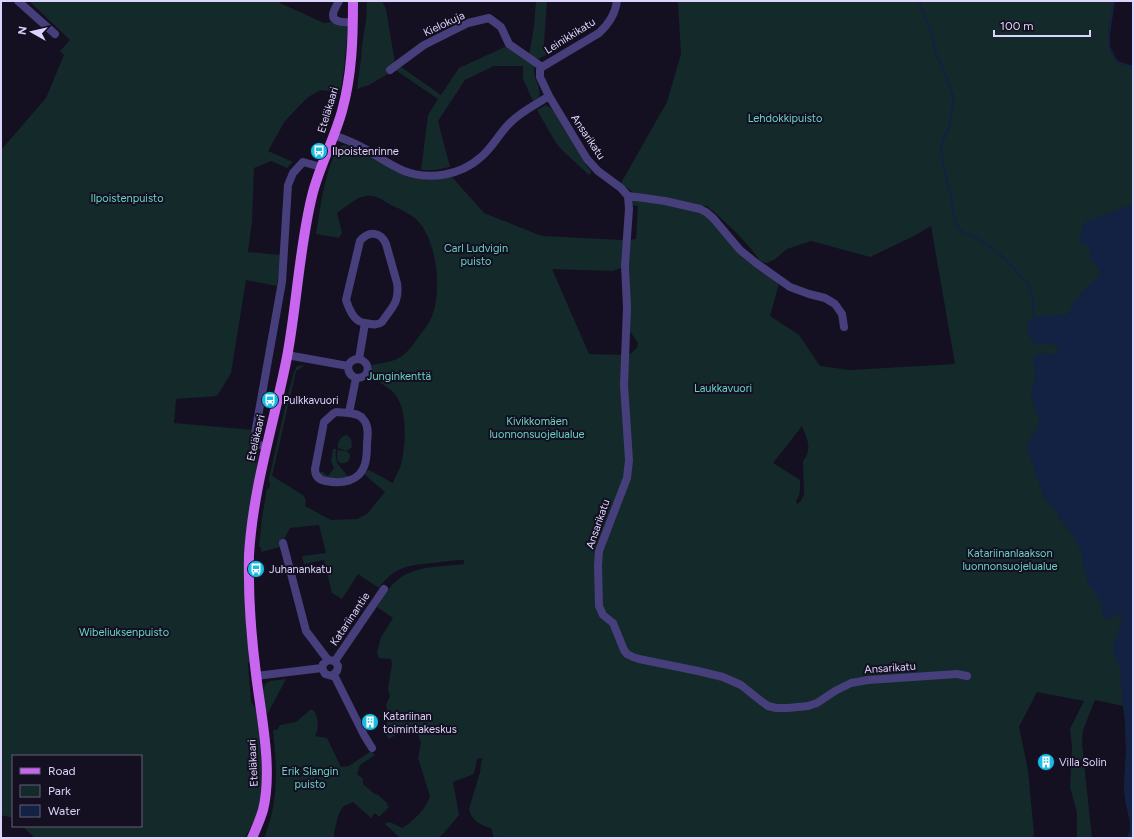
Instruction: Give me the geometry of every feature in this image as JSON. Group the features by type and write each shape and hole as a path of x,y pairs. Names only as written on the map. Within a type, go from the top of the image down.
{"main road":[{"name":"Eteläkaari","path":"252,838 263,812 267,781 264,733 252,635 249,587 253,514 287,355 312,193 342,110 350,77 352,57 353,1"}],"street":[{"path":"18,1 55,34"},
{"path":"339,1 333,13 334,19 341,22 353,22"},
{"name":"Leinikkikatu","path":"542,67 605,28 614,14 617,1"},
{"name":"Kielokuja","path":"390,70 424,45 468,24 489,18 501,26 510,44 542,67"},
{"name":"Ansarikatu","path":"542,67 540,70 540,77 549,96 583,153 598,171 621,188 628,196 629,209 625,265 627,308 624,385 629,448 628,469 624,486 599,551 598,565 600,611 613,623 624,650 627,654 639,660 698,670 723,677 741,685 768,706 782,708 808,706 817,703 843,686 861,681 957,674 967,676"},
{"path":"333,135 365,149 405,171 418,175 444,175 463,169 481,157 501,132 515,118 549,96"},
{"path":"267,447 254,442 254,438 282,282 288,185 293,173 303,162 321,167"},
{"path":"628,196 665,201 700,209 706,212 713,218 740,250 756,263 790,287 808,294 825,298 835,304 842,314 844,327"},
{"path":"375,234 384,239 386,244 397,283 398,295 397,300 382,322 379,324 365,323 356,319 346,300 360,242 367,235 375,234"},
{"path":"359,359 365,323"},
{"path":"287,355 348,366"},
{"path":"359,359 367,364 368,370 365,376 356,378 351,375 348,366 354,360 359,359"},
{"path":"349,414 356,378"},
{"path":"336,412 349,414 363,418 367,427 366,463 363,469 348,482 326,481 319,479 315,469 324,422 336,412"},
{"path":"283,544 306,631 338,666 338,671 334,675 329,676 325,674 322,668 324,662 332,661"},
{"name":"Katariinantie","path":"332,661 384,589"},
{"path":"256,676 322,668"},
{"path":"334,675 372,748"}],"green space":[{"path":"29,1 280,1 280,3 324,23 334,22 348,26 344,69 340,92 320,90 307,98 285,121 268,151 293,162 287,168 271,161 254,168 252,221 248,252 280,255 277,286 246,280 231,373 217,396 176,399 174,423 254,430 259,447 256,474 251,662 248,663 251,701 256,710 257,717 262,784 261,797 254,822 244,838 36,838 23,827 142,827 142,755 12,755 12,818 1,815 1,150 46,98 64,55 60,51 70,40"},
{"path":"367,1 382,1 386,9 395,63 386,70 388,74 369,85 357,89 366,20"},
{"path":"536,1 547,1 544,45 548,54 536,60 529,56"},
{"path":"678,1 1114,1 1108,31 1111,53 1115,59 1133,66 1133,838 1127,838 1130,831 1130,822 1124,786 1126,751 1123,706 1095,700 1083,730 1082,744 1092,838 1077,838 1077,813 1070,787 1072,747 1070,729 1084,701 1037,692 1019,727 1028,770 1034,834 1033,838 494,838 491,828 477,822 470,813 469,809 480,772 482,758 477,759 474,774 453,782 459,815 438,838 400,838 385,824 387,822 402,828 404,827 420,813 430,796 418,758 421,743 414,724 389,739 384,731 389,717 386,705 390,696 388,689 392,664 391,659 379,658 377,653 381,637 393,618 377,607 393,584 408,573 426,568 464,564 464,560 402,568 390,576 379,588 358,574 342,599 332,593 324,560 304,564 302,556 326,553 319,525 290,528 280,547 261,552 261,548 259,546 267,488 269,489 269,479 287,398 297,366 305,365 296,371 272,476 303,495 306,500 305,506 331,520 357,519 367,514 385,492 364,474 369,470 393,483 400,469 405,433 403,413 397,396 384,385 370,377 372,365 399,358 404,354 428,325 435,306 437,282 434,256 431,245 421,225 408,213 376,197 362,197 355,200 337,213 342,233 339,238 316,234 321,201 327,177 334,155 339,147 344,145 373,157 394,171 407,176 429,180 452,177 484,213 542,236 623,240 621,268 613,271 552,269 589,354 624,355 626,469 604,543 628,480 626,387 629,355 637,348 638,343 629,330 630,274 628,263 630,240 636,239 638,206 633,205 632,199 694,211 705,215 780,280 770,316 799,335 820,366 850,370 955,364 931,226 914,236 870,257 811,241 787,249 774,260 766,263 760,261 742,239 707,206 696,206 635,194 621,183 667,102 681,54","holes":["802,426 808,444 808,452 803,461 804,495 797,504 796,501 800,489 800,480 773,463"]},
{"path":"509,45 535,66 534,74 540,93 539,97 533,101 523,79 523,66 494,66 465,80 438,121 450,167 435,170 421,170 428,115 438,99 394,69 400,66 441,95 459,68"},
{"path":"546,105 553,110 591,171 589,175 556,143 537,110"},
{"path":"347,435 351,439 352,447 347,451 338,448 338,446 341,438"},
{"path":"333,449 336,449 338,464 348,477 333,478 319,474 321,471 328,476 334,468 331,461"},
{"path":"337,450 346,451 349,453 350,457 347,462 340,463 337,460"},
{"path":"286,679 268,713 266,712 263,691 265,684 270,681"},
{"name":"Erik Slangin puisto","path":"310,710 313,710 317,719 318,726 315,736 327,738 341,767 349,766 371,751 375,755 360,765 357,774 363,779 363,784 376,795 377,794 387,803 389,807 379,817 375,813 371,818 353,802 344,806 340,811 337,820 334,836 335,838 264,838 272,811 276,784 273,730 277,730 280,725 296,722"}],"water":[{"path":"1133,203 1133,838 1127,838 1130,831 1130,822 1124,786 1126,751 1125,721 1120,667 1113,653 1113,646 1122,618 1121,615 1117,614 1109,620 1105,618 1102,613 1101,601 1088,584 1080,548 1067,527 1060,520 1057,512 1044,498 1029,454 1028,443 1038,428 1039,423 1031,393 1035,380 1033,357 1037,354 1043,353 1054,355 1058,353 1058,349 1050,344 1034,344 1027,330 1028,324 1036,317 1067,315 1071,310 1073,303 1087,287 1099,277 1100,272 1093,262 1089,245 1079,242 1085,223 1089,220"}],"waterway":[{"path":"919,1 932,35 935,52 954,98 949,128 941,145 943,165 955,221 963,233 974,236 1001,255 1028,284 1033,300 1034,317"},
{"path":"1114,1 1109,34 1109,47 1117,62 1133,67"},
{"path":"498,836 505,838"}],"place":[{"name":"Ilpoistenrinne","path":"319,151"},
{"name":"Pulkkavuori","path":"270,400"},
{"name":"Juhanankatu","path":"256,569"},
{"name":"Katariinan toimintakeskus","path":"370,722"},
{"name":"Villa Solin","path":"1046,762"}],"park label":[{"name":"Lehdokkipuisto","path":"785,118"},
{"name":"Ilpoistenpuisto","path":"127,198"},
{"name":"Carl Ludvigin puisto","path":"476,254"},
{"name":"Junginkenttä","path":"399,376"},
{"name":"Laukkavuori","path":"723,388"},
{"name":"Kivikkomäen luonnonsuojelualue","path":"537,427"},
{"name":"Katariinanlaakson luonnonsuojelualue","path":"1010,559"},
{"name":"Wibeliuksenpuisto","path":"124,632"}]}
